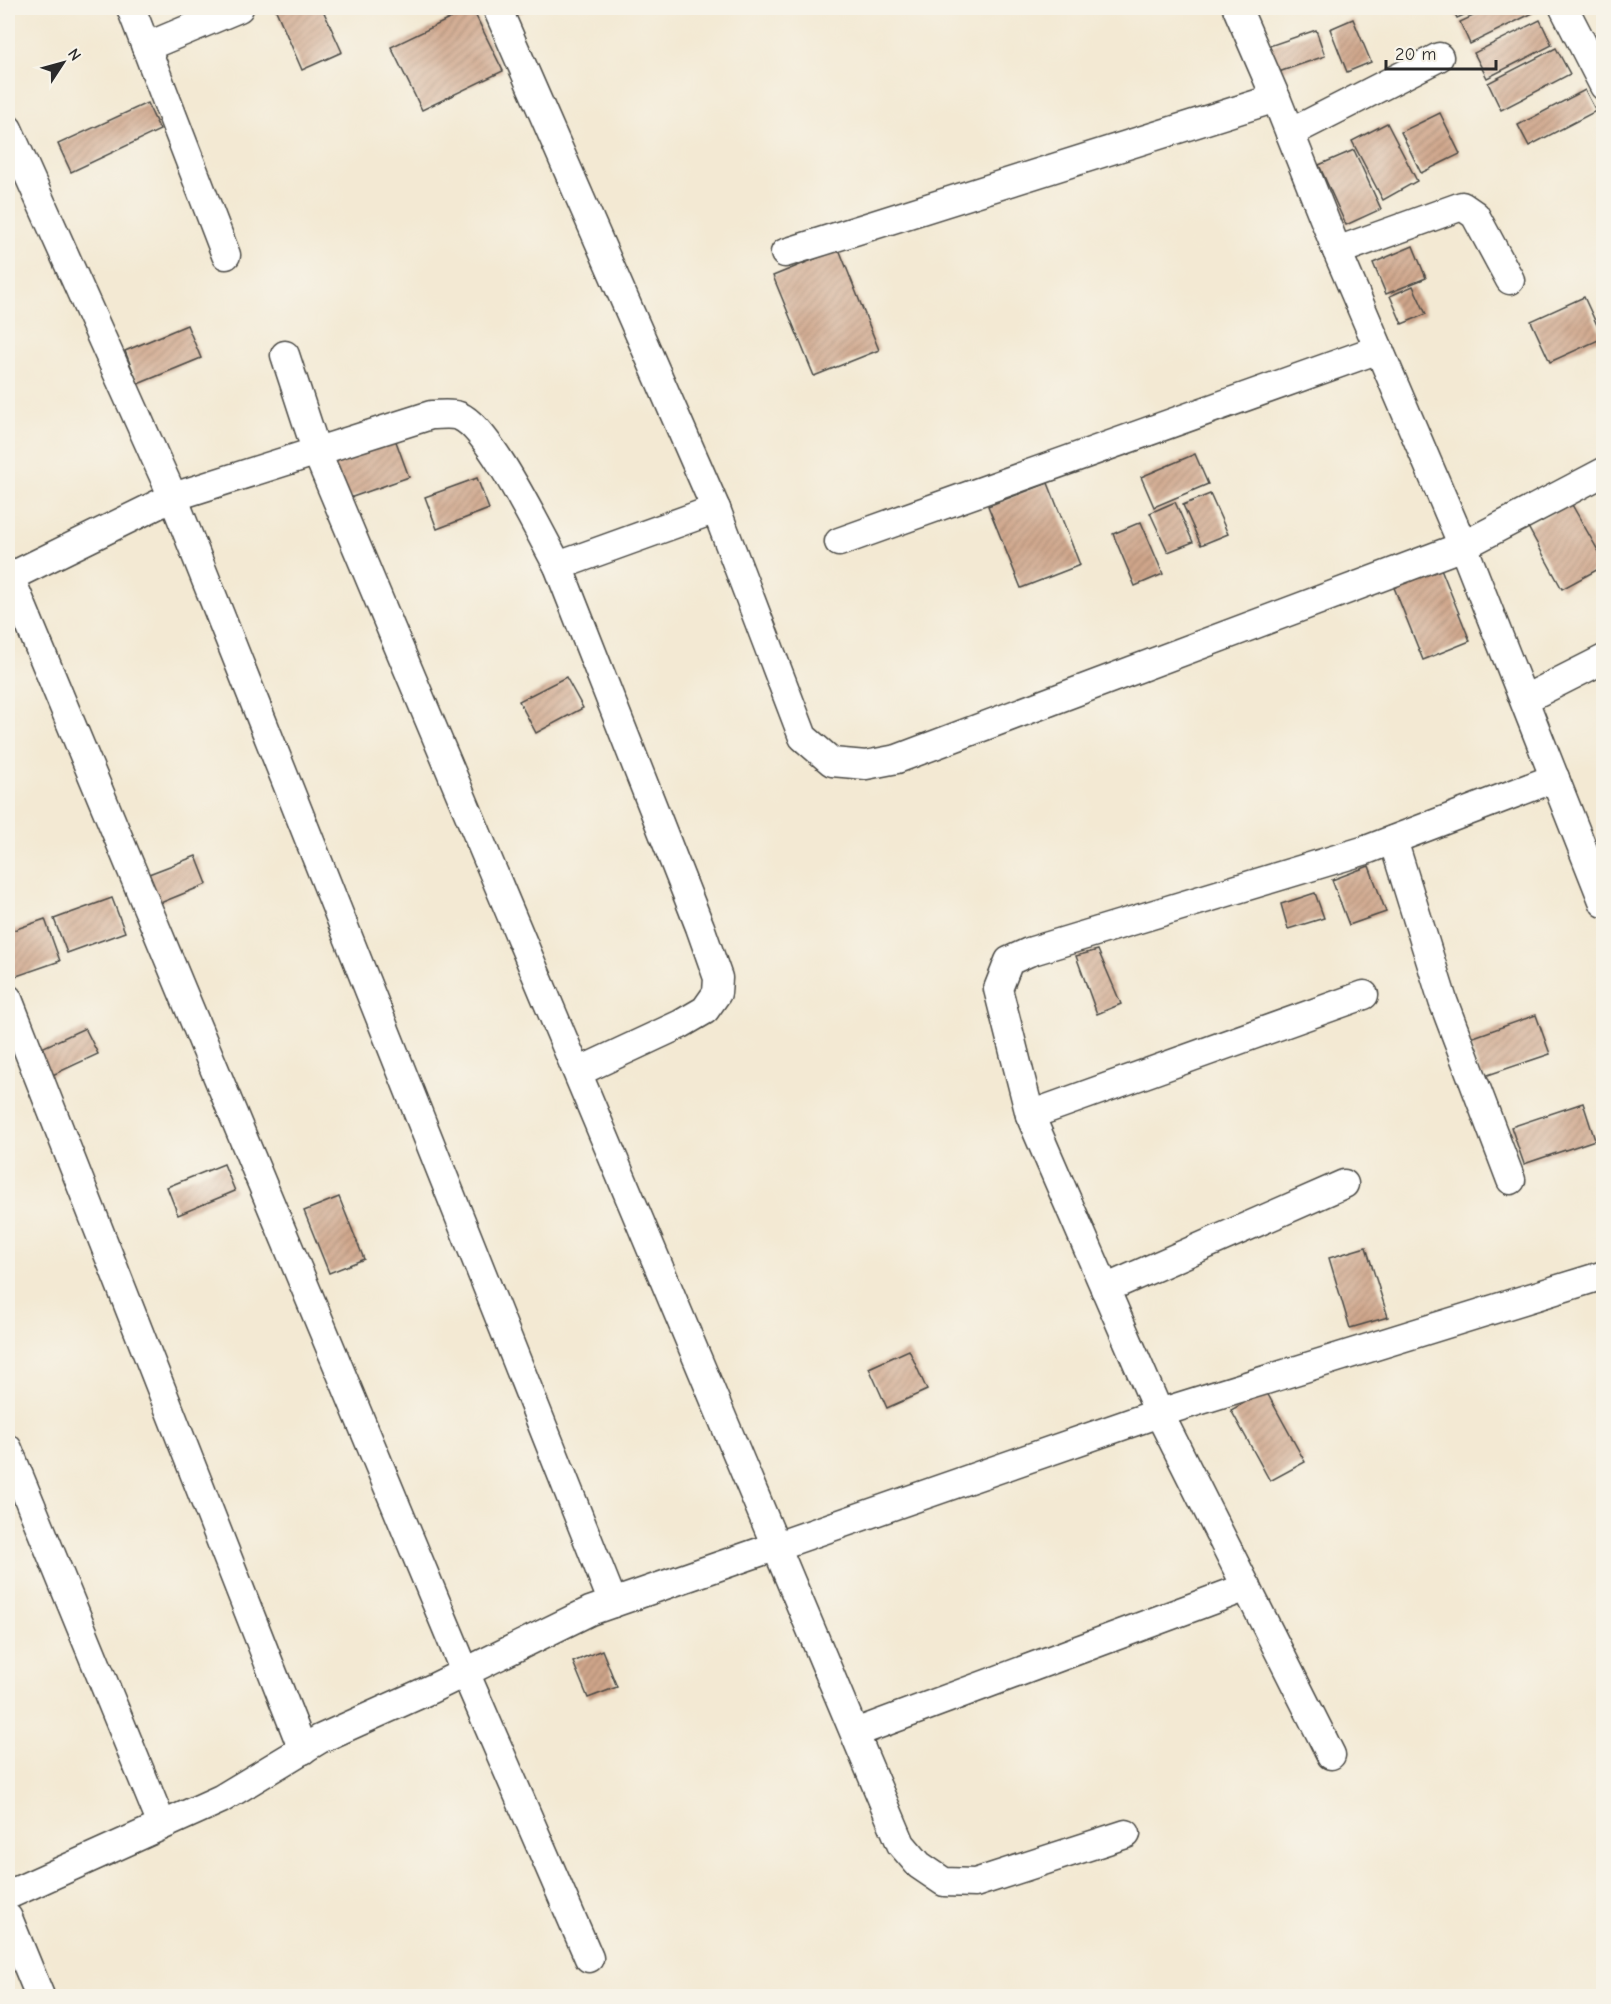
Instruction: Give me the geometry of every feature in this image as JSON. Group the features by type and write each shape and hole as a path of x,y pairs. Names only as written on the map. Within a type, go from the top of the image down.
{"street":[{"path":"131,8 226,255"},
{"path":"146,47 239,8"},
{"path":"496,8 716,509 803,737 832,762 866,765 897,759 1463,546 1604,472"},
{"path":"1237,8 1276,98 1336,251 1463,546 1604,903"},
{"path":"1564,8 1604,87"},
{"path":"1290,133 1439,57"},
{"path":"785,254 1276,98"},
{"path":"8,129 173,497 613,1603"},
{"path":"1336,251 1462,206 1475,215 1510,280"},
{"path":"838,542 1378,349"},
{"path":"285,355 316,450 901,1844 919,1865 944,1882 975,1883 1126,1834"},
{"path":"578,1072 681,1024 705,1010 717,993 718,978 696,916 558,566 494,452 479,432 458,415 431,415 316,450 173,497 9,577 465,1672 589,1958"},
{"path":"558,566 716,509"},
{"path":"1525,699 1604,659"},
{"path":"1331,1755 1159,1413 1105,1289 1030,1115 998,989 1009,961 1029,952 1366,850 1555,778"},
{"path":"1393,840 1443,1001 1511,1180"},
{"path":"1030,1115 1364,994"},
{"path":"8,999 303,1750"},
{"path":"1105,1289 1344,1184"},
{"path":"8,1895 221,1799 320,1739 590,1611 1159,1413 1604,1275"},
{"path":"8,1449 162,1826"},
{"path":"855,1733 1247,1587"},
{"path":"10,1932 40,1996"}],"building":[{"path":"275,8 322,8 342,52 302,70"},
{"path":"472,8 503,71 422,110 391,47"},
{"path":"514,8 532,8 516,14"},
{"path":"1452,8 1480,8 1457,18"},
{"path":"1490,8 1537,8 1539,10 1470,44 1460,22"},
{"path":"1353,19 1371,62 1347,72 1330,29"},
{"path":"1540,20 1552,45 1487,78 1474,53"},
{"path":"1316,30 1325,56 1270,75 1261,49"},
{"path":"1556,48 1570,74 1501,110 1488,83"},
{"path":"1585,90 1596,111 1529,146 1518,125"},
{"path":"147,103 160,130 71,172 58,144"},
{"path":"1440,113 1460,154 1421,173 1401,132"},
{"path":"1387,123 1417,181 1383,200 1352,141"},
{"path":"1354,150 1381,209 1346,225 1319,165"},
{"path":"1413,246 1426,278 1386,294 1373,263"},
{"path":"839,249 879,350 814,376 773,276"},
{"path":"1413,286 1426,314 1402,324 1390,296"},
{"path":"1584,297 1603,338 1550,362 1531,321"},
{"path":"187,325 201,358 138,384 125,351"},
{"path":"394,436 409,477 344,500 329,459"},
{"path":"1195,454 1208,484 1154,507 1141,477"},
{"path":"477,478 489,509 437,529 425,497"},
{"path":"1048,483 1080,565 1021,588 988,506"},
{"path":"1210,494 1228,534 1201,545 1183,505"},
{"path":"1175,502 1193,542 1168,552 1150,513"},
{"path":"1571,503 1604,561 1604,566 1562,589 1528,527"},
{"path":"1141,522 1163,574 1135,586 1113,534"},
{"path":"1436,556 1470,641 1423,660 1389,575"},
{"path":"566,677 583,708 536,733 519,701"},
{"path":"196,856 207,884 153,906 141,877"},
{"path":"1369,866 1386,912 1349,925 1332,880"},
{"path":"1315,893 1324,918 1288,929 1281,904"},
{"path":"112,898 125,932 67,953 54,919"},
{"path":"45,919 60,961 8,979 8,932"},
{"path":"1098,950 1121,1004 1097,1014 1076,956"},
{"path":"1536,1015 1550,1054 1482,1077 1468,1039"},
{"path":"85,1028 98,1054 46,1078 33,1052"},
{"path":"1583,1103 1595,1140 1524,1164 1511,1127"},
{"path":"224,1164 235,1191 178,1215 167,1187"},
{"path":"339,1197 364,1259 329,1273 304,1211"},
{"path":"1366,1247 1388,1317 1350,1328 1329,1258"},
{"path":"909,1350 927,1390 887,1408 869,1368"},
{"path":"1266,1391 1305,1462 1270,1481 1231,1410"},
{"path":"602,1650 617,1687 588,1698 573,1662"}]}
